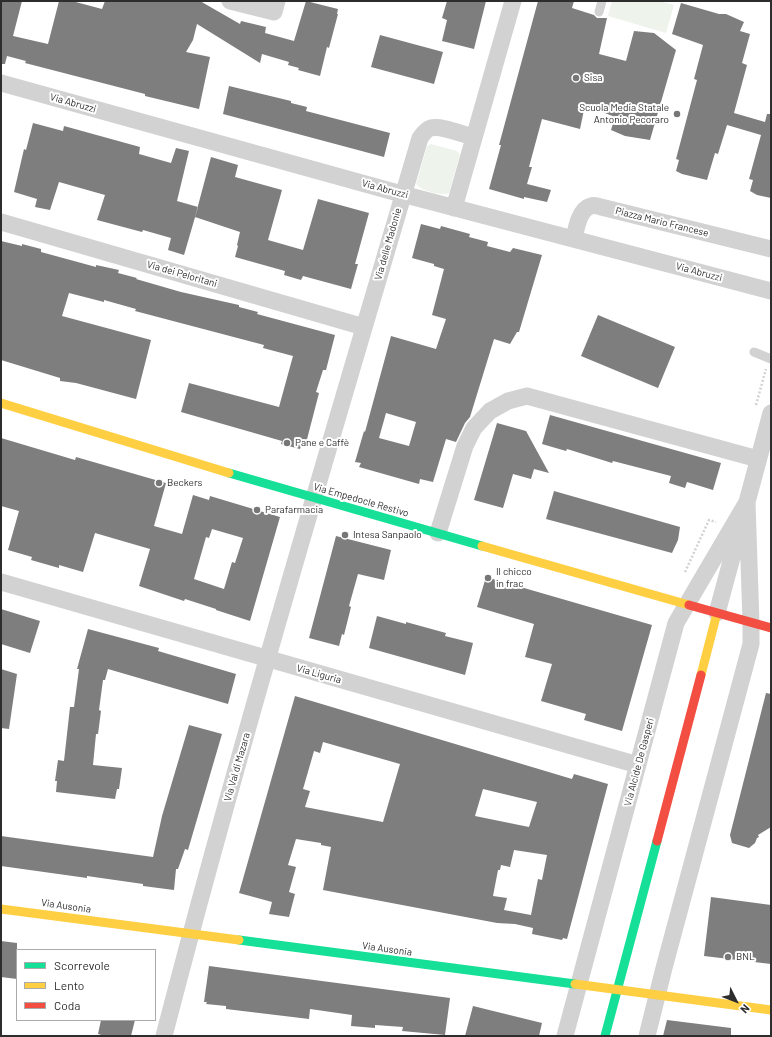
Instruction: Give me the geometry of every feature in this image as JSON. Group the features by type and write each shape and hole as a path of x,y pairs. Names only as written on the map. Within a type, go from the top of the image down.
{"street":[{"path":"230,1 274,12 277,1"},
{"path":"454,208 512,1"},
{"name":"Via Abruzzi","path":"1,83 454,208 771,291"},
{"name":"Via delle Madonie","path":"314,498 420,138 425,132 432,128 439,128 474,137"},
{"name":"Piazza Mario Francese","path":"574,239 580,218 585,210 591,206 601,207 771,249"},
{"name":"Via dei Peloritani","path":"1,222 364,327"},
{"path":"438,533 465,446 474,428 490,411 508,401 527,396 758,459"},
{"name":"Via Empedocle Restivo","path":"1,403 314,498 771,628"},
{"name":"Via Alcide De Gasperi","path":"605,1036 758,459 763,412"},
{"name":"Via Val di Mazara","path":"164,1036 267,659 314,498"},
{"name":"Via Alcide De Gasperi","path":"565,1036 676,623 747,502"},
{"name":"Via Alcide De Gasperi","path":"647,1036 751,644 747,502"},
{"name":"Via Liguria","path":"1,582 638,765"},
{"name":"Via Ausonia","path":"1,909 771,1010"}],"lane":[{"path":"599,12 602,1"},
{"path":"754,352 770,359"}],"path":[{"path":"763,412 770,359"},
{"path":"683,578 709,520 724,524"}],"shaded area":[{"path":"612,1 660,1 674,5 666,33 608,16"},
{"path":"431,144 457,151 460,154 449,193 446,194 422,189 416,184 427,146"}],"building":[{"path":"1,1 22,1 13,36 48,44 59,1 72,1 102,9 105,1 200,1 240,24 241,21 266,27 265,33 294,41 306,1 338,9 338,14 329,48 327,47 320,76 298,70 299,68 288,65 289,62 262,54 260,63 197,24 193,40 186,52 210,57 199,109 145,96 145,94 25,63 26,61 7,56 5,64 1,64"},
{"path":"447,1 486,1 474,49 442,41 447,20 442,18"},
{"path":"538,1 574,1 572,8 594,15 597,18 607,18 599,54 626,61 634,31 654,33 676,50 650,140 625,136 611,130 615,117 585,105 580,129 542,119 529,167 532,167 527,184 551,190 547,202 524,197 524,199 489,189 501,145 499,145"},
{"path":"681,3 719,14 726,14 744,22 740,31 750,34 742,63 747,65 734,113 765,122 767,114 771,114 771,198 757,195 750,191 753,180 749,179 761,135 727,125 718,154 715,153 707,180 682,174 676,171 679,160 676,159 697,80 694,79 703,45 672,34"},
{"path":"380,35 443,52 434,84 371,67"},
{"path":"229,86 291,101 291,103 307,107 306,111 390,133 384,157 223,114"},
{"path":"33,123 63,131 64,126 140,147 139,154 171,163 176,148 189,151 177,201 198,207 184,255 168,250 171,238 97,220 105,195 59,182 50,210 35,207 37,199 14,192 24,149 26,150"},
{"path":"211,157 238,165 235,177 282,190 268,240 303,250 318,199 369,213 355,264 358,264 351,289 303,276 301,280 284,275 285,271 235,257 240,232 195,217"},
{"path":"421,224 440,229 441,226 470,234 469,237 488,242 487,246 510,252 513,248 542,255 519,332 517,332 510,344 494,339 470,417 465,423 456,442 446,439 433,482 420,479 419,484 359,467 361,463 355,462 364,431 365,432 391,336 436,349 446,319 432,315 444,269 434,266 434,264 412,258","holes":["386,413 416,422 409,446 379,438"]},
{"path":"1,241 41,249 41,252 96,267 96,265 119,270 118,273 137,278 136,279 181,292 239,305 239,307 258,312 257,314 335,335 326,370 323,370 316,392 319,393 305,447 301,446 300,449 281,444 282,441 181,412 189,383 279,407 293,356 263,348 264,345 135,311 136,309 104,300 104,302 69,293 62,316 151,340 136,399 76,383 60,381 60,378 1,360"},
{"path":"598,315 675,347 658,388 581,356"},
{"path":"550,415 721,463 713,490 687,482 685,488 669,483 671,476 613,461 612,463 567,449 566,451 542,444"},
{"path":"497,423 526,431 549,473 534,469 531,479 513,474 503,508 474,500"},
{"path":"1,438 75,460 76,457 166,483 154,526 182,534 193,495 209,500 210,496 280,517 250,621 185,599 184,601 139,586 150,549 95,533 83,572 59,565 59,568 31,560 32,557 8,550 19,511 1,506","holes":["212,529 243,538 235,563 232,562 224,589 194,579 206,537 209,538"]},
{"path":"554,491 680,527 678,540 672,553 546,519"},
{"path":"336,536 391,550 384,580 358,574 349,606 351,607 344,635 342,634 339,646 309,638"},
{"path":"486,577 652,625 622,731 584,720 586,714 541,701 552,664 525,657 534,624 477,607"},
{"path":"1,609 40,621 30,653 1,644"},
{"path":"377,616 446,633 445,636 473,643 465,675 369,648"},
{"path":"88,629 159,648 158,651 236,674 228,704 108,669 105,680 103,680 99,710 101,711 98,734 96,734 93,765 122,768 119,789 117,789 115,799 56,792 57,781 55,781 58,760 64,761 70,707 74,707 79,669 77,669"},
{"path":"1,669 17,674 9,729 1,728"},
{"path":"766,693 771,694 771,827 758,835 759,837 755,843 749,848 732,843 730,835"},
{"path":"295,696 572,779 574,774 608,784 567,939 563,938 562,940 532,934 533,928 515,924 497,923 323,890 331,847 321,845 321,843 296,839 288,865 296,867 289,892 295,894 289,917 269,914 272,902 239,893","holes":["323,742 400,764 383,822 305,807 310,791 303,789 314,751 320,753","483,789 537,802 529,827 475,816","514,850 547,855 542,880 538,879 531,915 504,910 507,898 493,896 498,870 500,870 501,865 510,867"]},
{"path":"189,725 222,734 188,850 185,849 178,869 176,869 174,890 87,876 87,878 1,866 1,836 153,857 162,816"},
{"path":"711,897 771,905 771,964 704,956"},
{"path":"1,941 17,943 16,979 1,977"},
{"path":"209,966 450,998 445,1035 402,1031 403,1027 375,1025 375,1028 351,1026 352,1015 310,1009 309,1019 226,1009 226,1006 206,1004 207,1002 204,1002"},
{"path":"473,1006 542,1023 539,1036 465,1036"},
{"path":"667,1020 731,1028 731,1036 663,1036"},
{"path":"101,1021 135,1021 131,1036 105,1036 98,1034"}],"traffic: fast":[{"path":"229,473 482,546"},
{"path":"605,1036 657,841"},
{"path":"239,940 575,984"}],"traffic: slow":[{"path":"1,403 229,473"},
{"path":"482,546 689,605"},
{"path":"701,675 717,613"},
{"path":"1,909 239,940"},
{"path":"575,984 771,1010"}],"traffic: jam":[{"path":"689,605 771,628"},
{"path":"657,841 701,675"}],"place":[{"name":"Sisa","path":"576,78"},
{"name":"Scuola Media Statale Antonio Pecoraro","path":"677,114"},
{"name":"Pane e Caffè","path":"287,443"},
{"name":"Beckers","path":"159,483"},
{"name":"Parafarmacia","path":"257,510"},
{"name":"Intesa Sanpaolo","path":"345,535"},
{"name":"Il chicco in frac","path":"488,578"},
{"name":"BNL","path":"728,957"}]}
